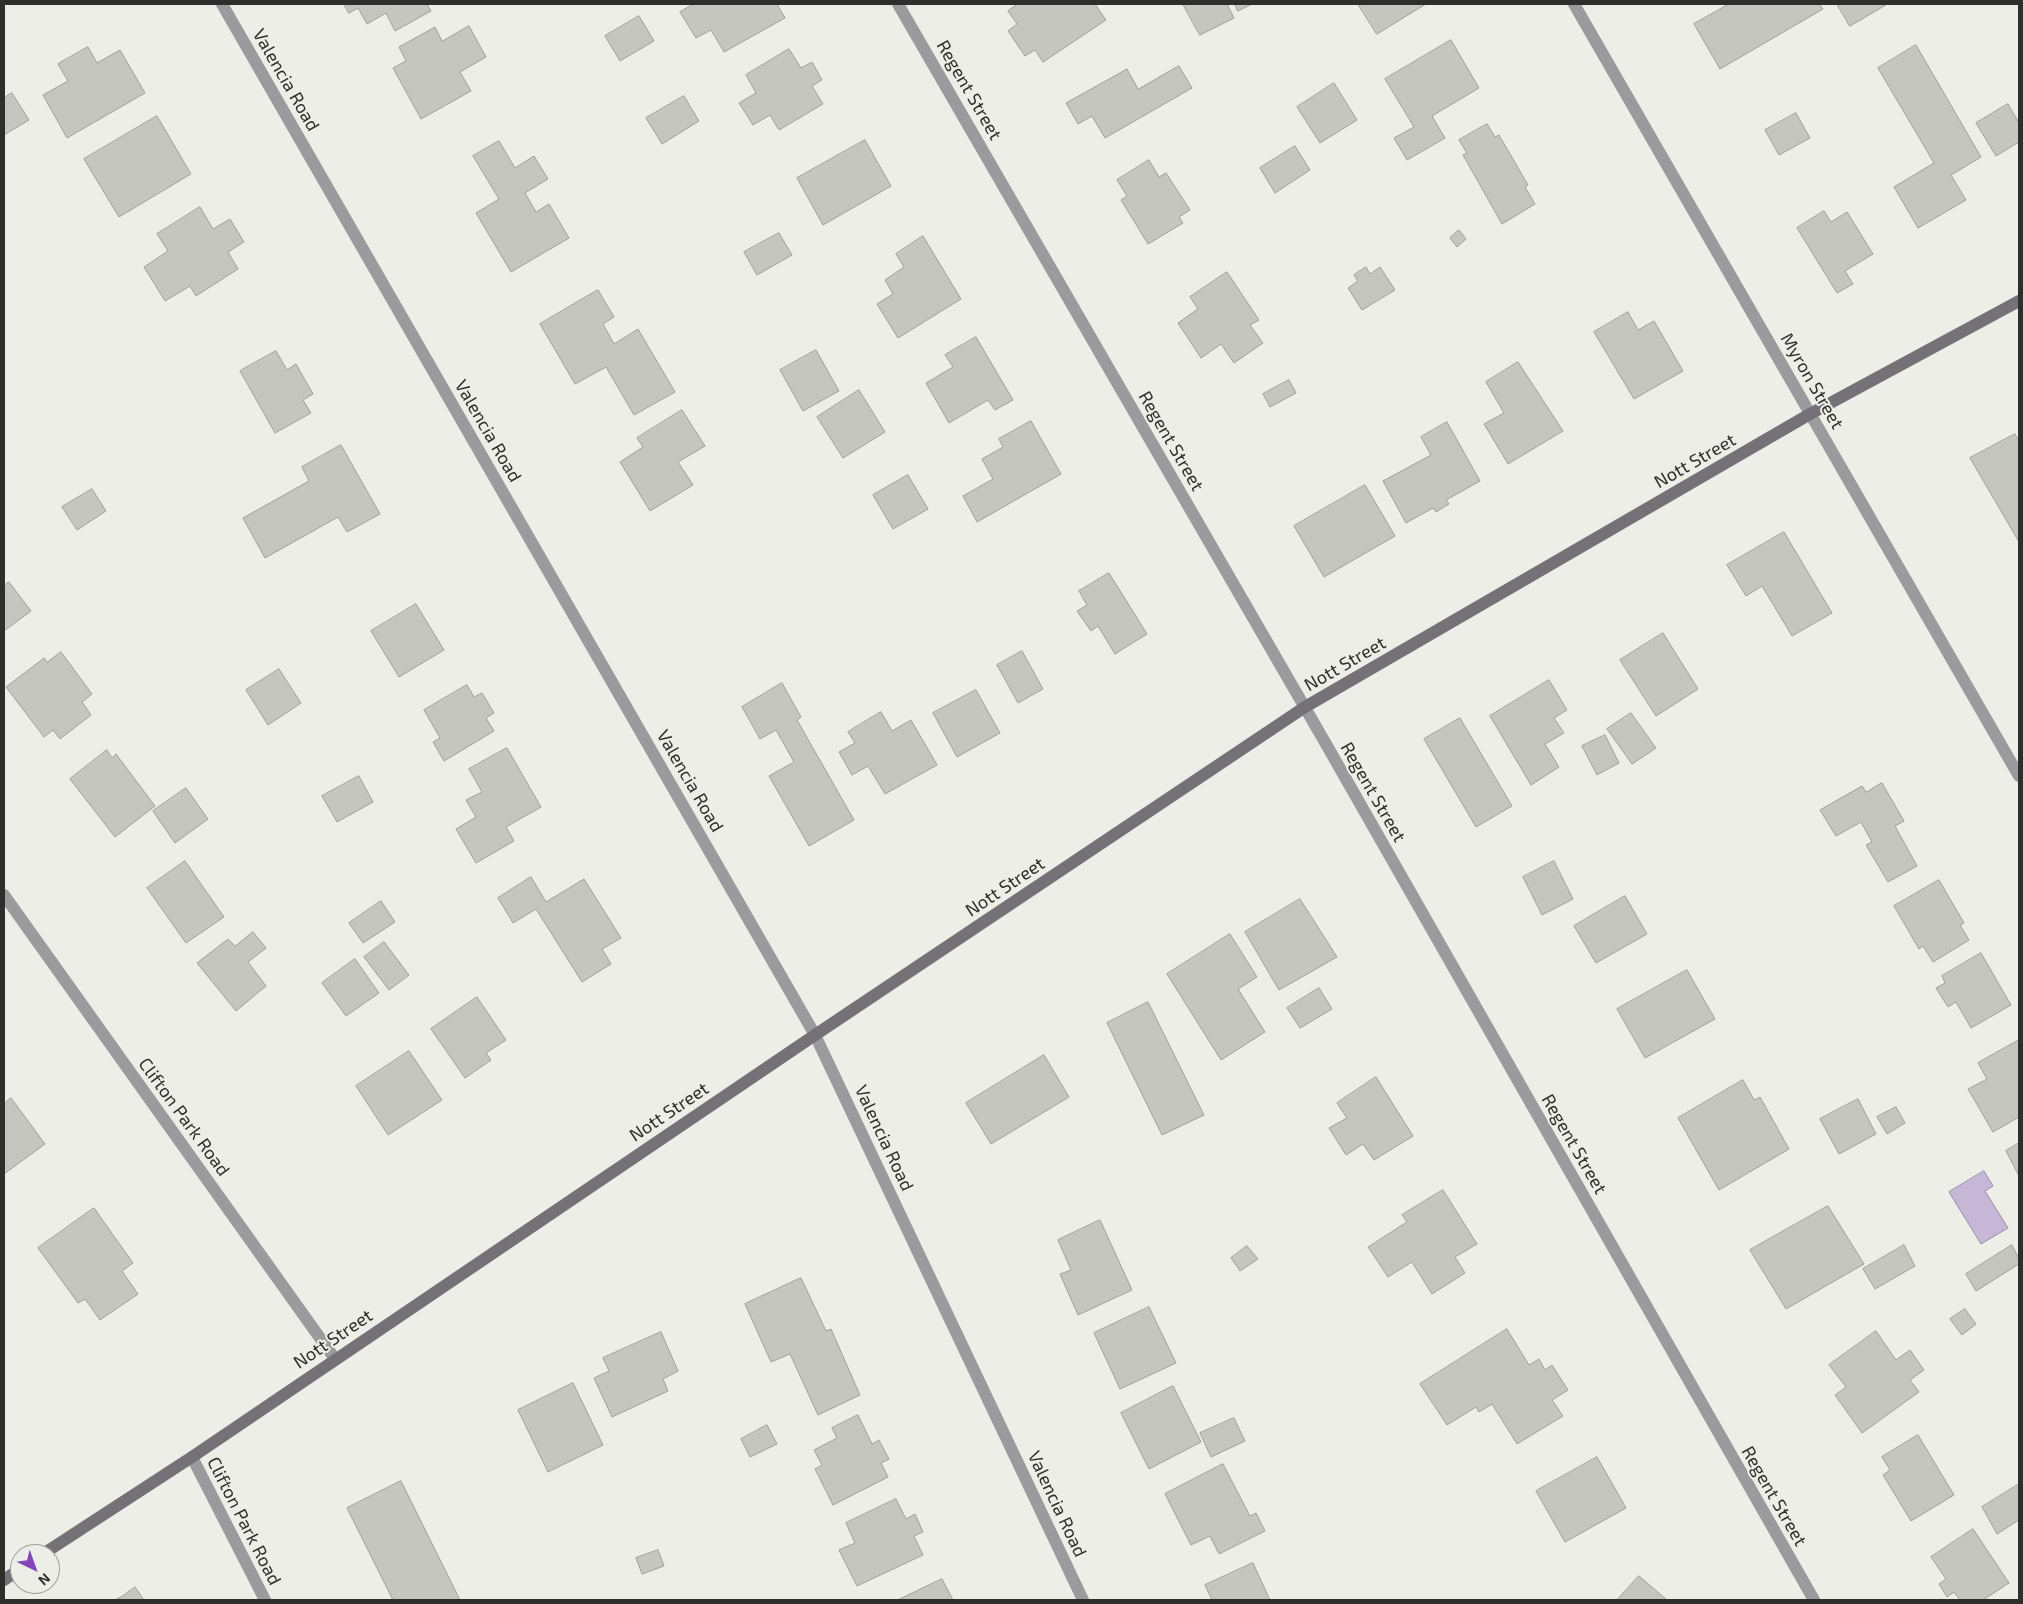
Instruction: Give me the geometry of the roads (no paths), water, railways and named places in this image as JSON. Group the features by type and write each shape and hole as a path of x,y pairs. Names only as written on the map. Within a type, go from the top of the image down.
{"main road":[{"name":"Nott Street","path":"59,1544 192,1457 815,1034 1305,707 1810,414 2019,301"}],"street":[{"name":"Valencia Road","path":"222,4 815,1034 1083,1600"},
{"name":"Regent Street","path":"898,4 1305,707 1814,1600"},
{"name":"Myron Street","path":"1574,4 2019,776"},
{"name":"Clifton Park Road","path":"4,895 335,1359"},
{"name":"Clifton Park Road","path":"192,1457 265,1600"}]}
